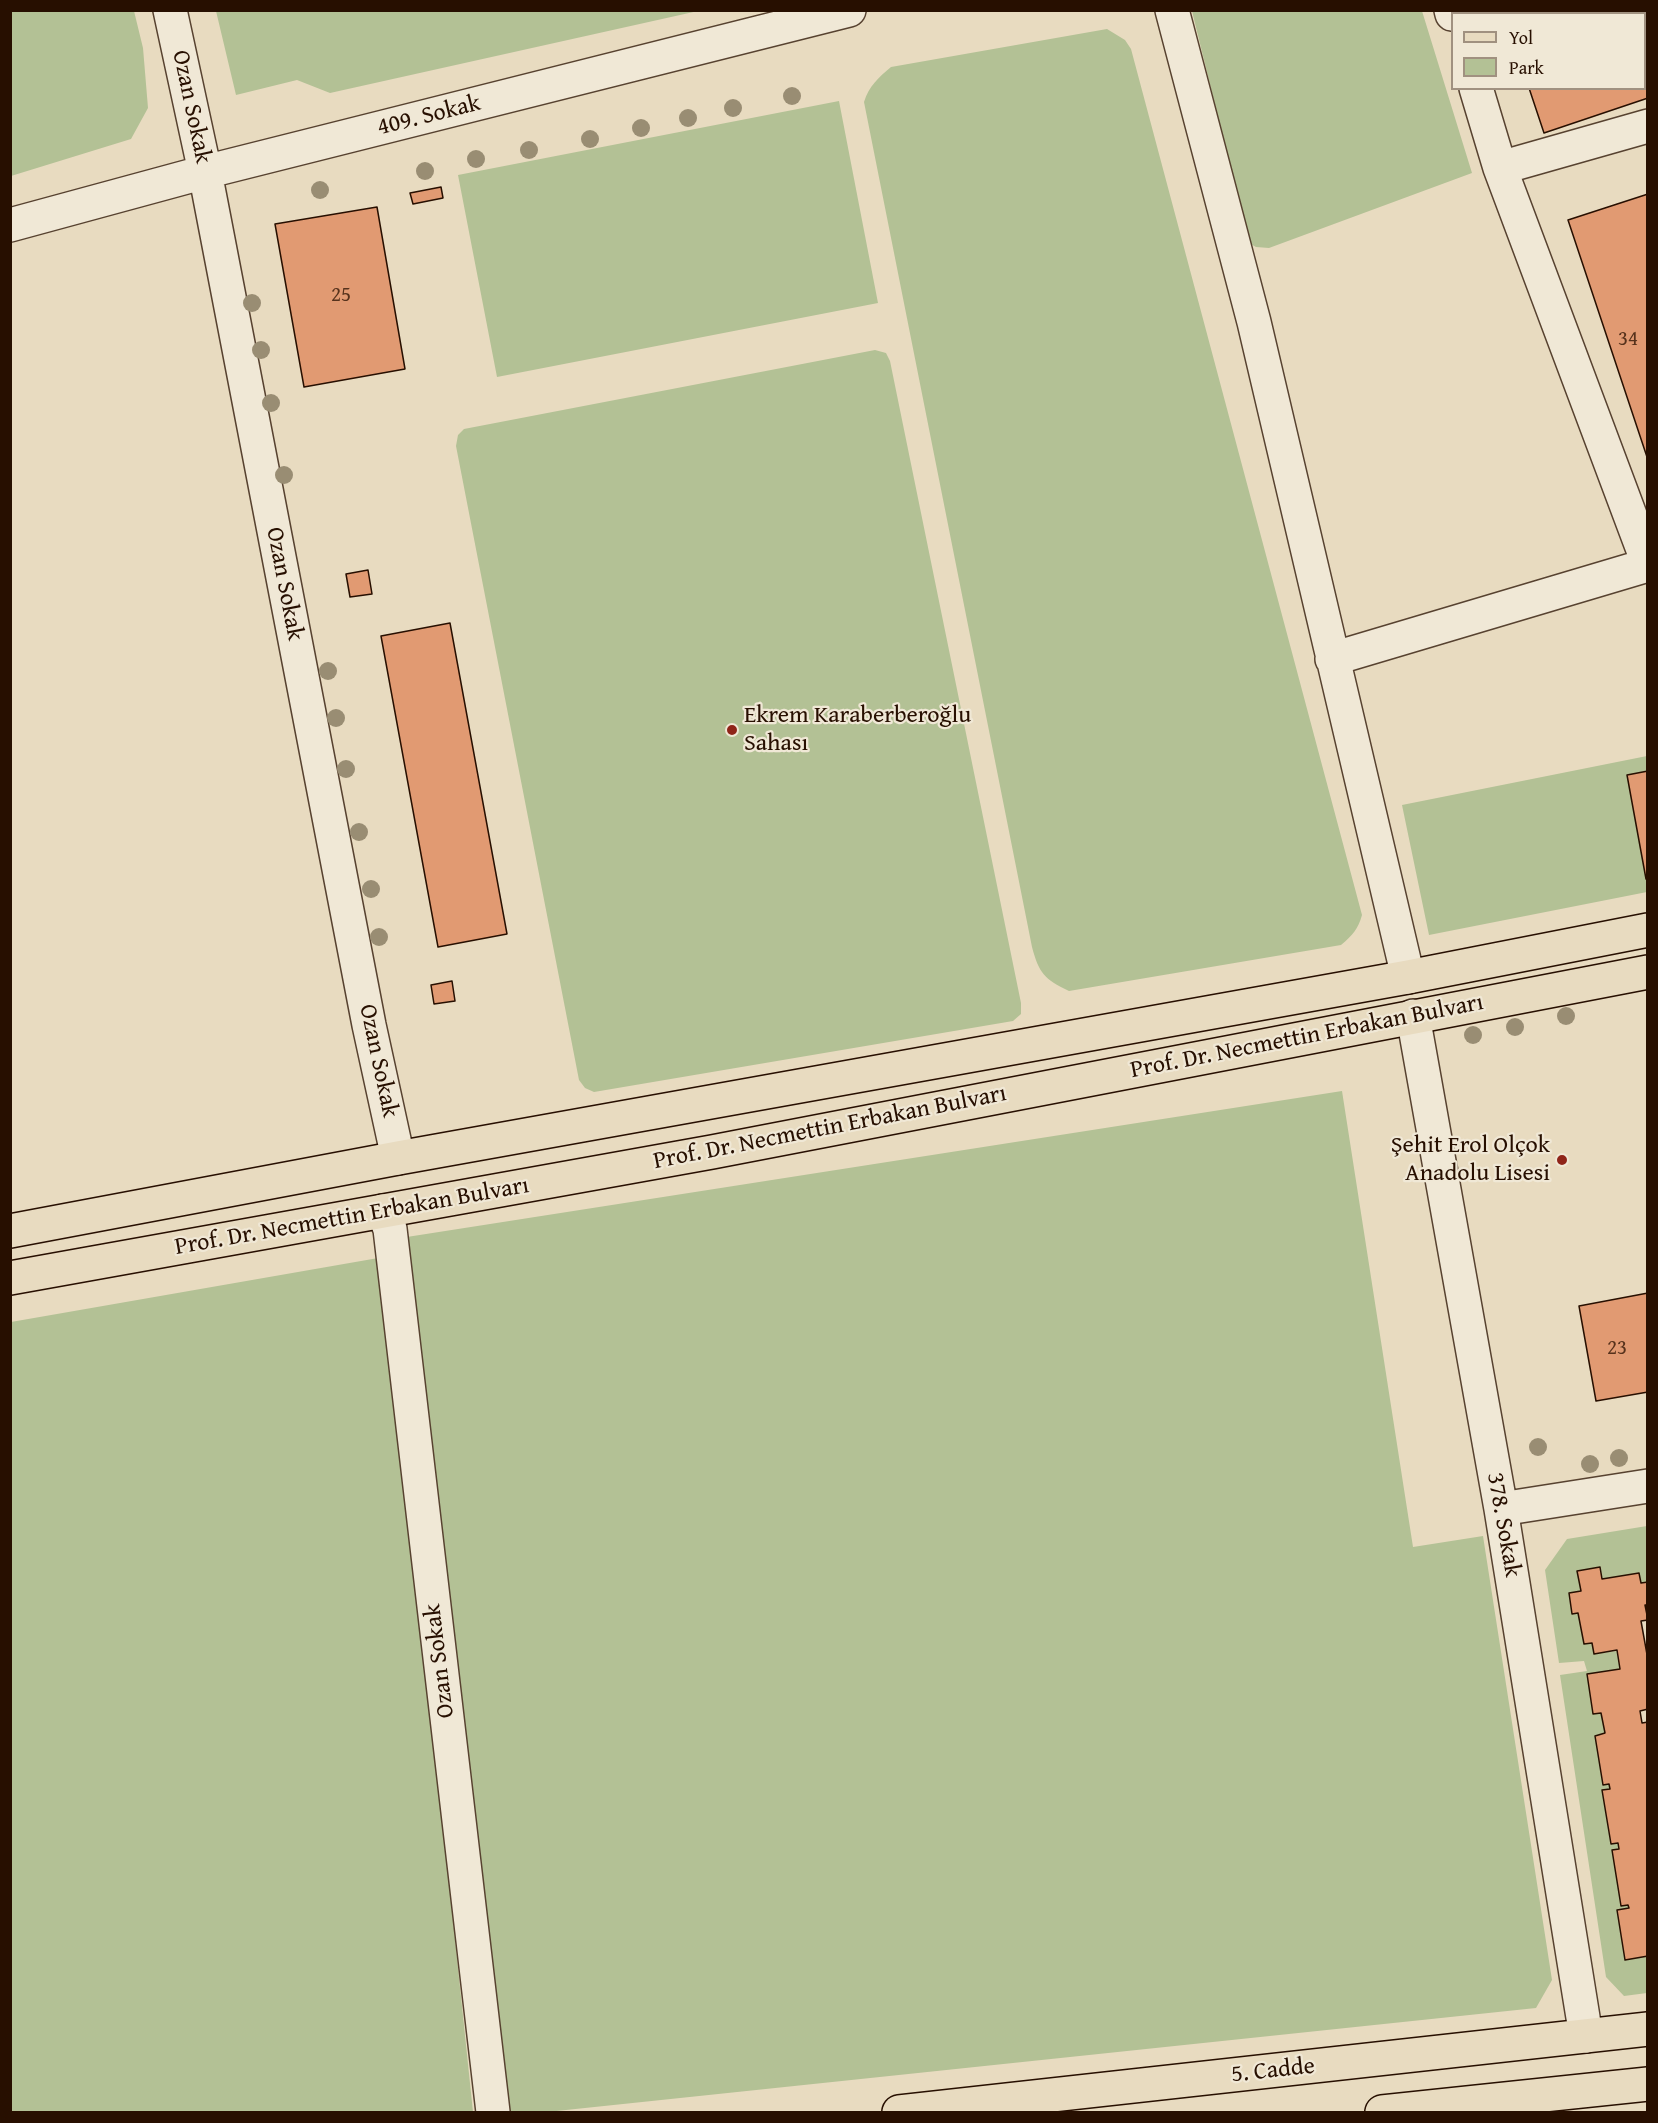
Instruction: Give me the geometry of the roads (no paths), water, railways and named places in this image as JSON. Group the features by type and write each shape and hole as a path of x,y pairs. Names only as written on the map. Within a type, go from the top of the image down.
{"main road":[{"name":"Prof. Dr. Necmettin Erbakan Bulvarı","path":"10,1231 398,1158 1408,977 1647,930"},
{"name":"Prof. Dr. Necmettin Erbakan Bulvarı","path":"10,1278 712,1152 1647,972"},
{"name":"5. Cadde","path":"899,2112 1647,2029"},
{"path":"1382,2112 1647,2084"}],"street":[{"name":"Ozan Sokak","path":"170,10 205,172 362,990 398,1158"},
{"name":"409. Sokak","path":"10,225 205,172 849,10"},
{"path":"1172,10 1254,322 1408,977"},
{"path":"1332,659 1647,564 1500,168 1477,90"},
{"path":"1500,168 1647,126"},
{"name":"378. Sokak","path":"1413,1016 1501,1509 1586,2036"},
{"name":"Ozan Sokak","path":"383,1211 390,1229 494,2112"},
{"path":"1501,1509 1647,1486"}],"place":[{"name":"Ekrem Karaberberoğlu Sahası","path":"732,730"},
{"name":"Şehit Erol Olçok Anadolu Lisesi","path":"1562,1160"}]}
